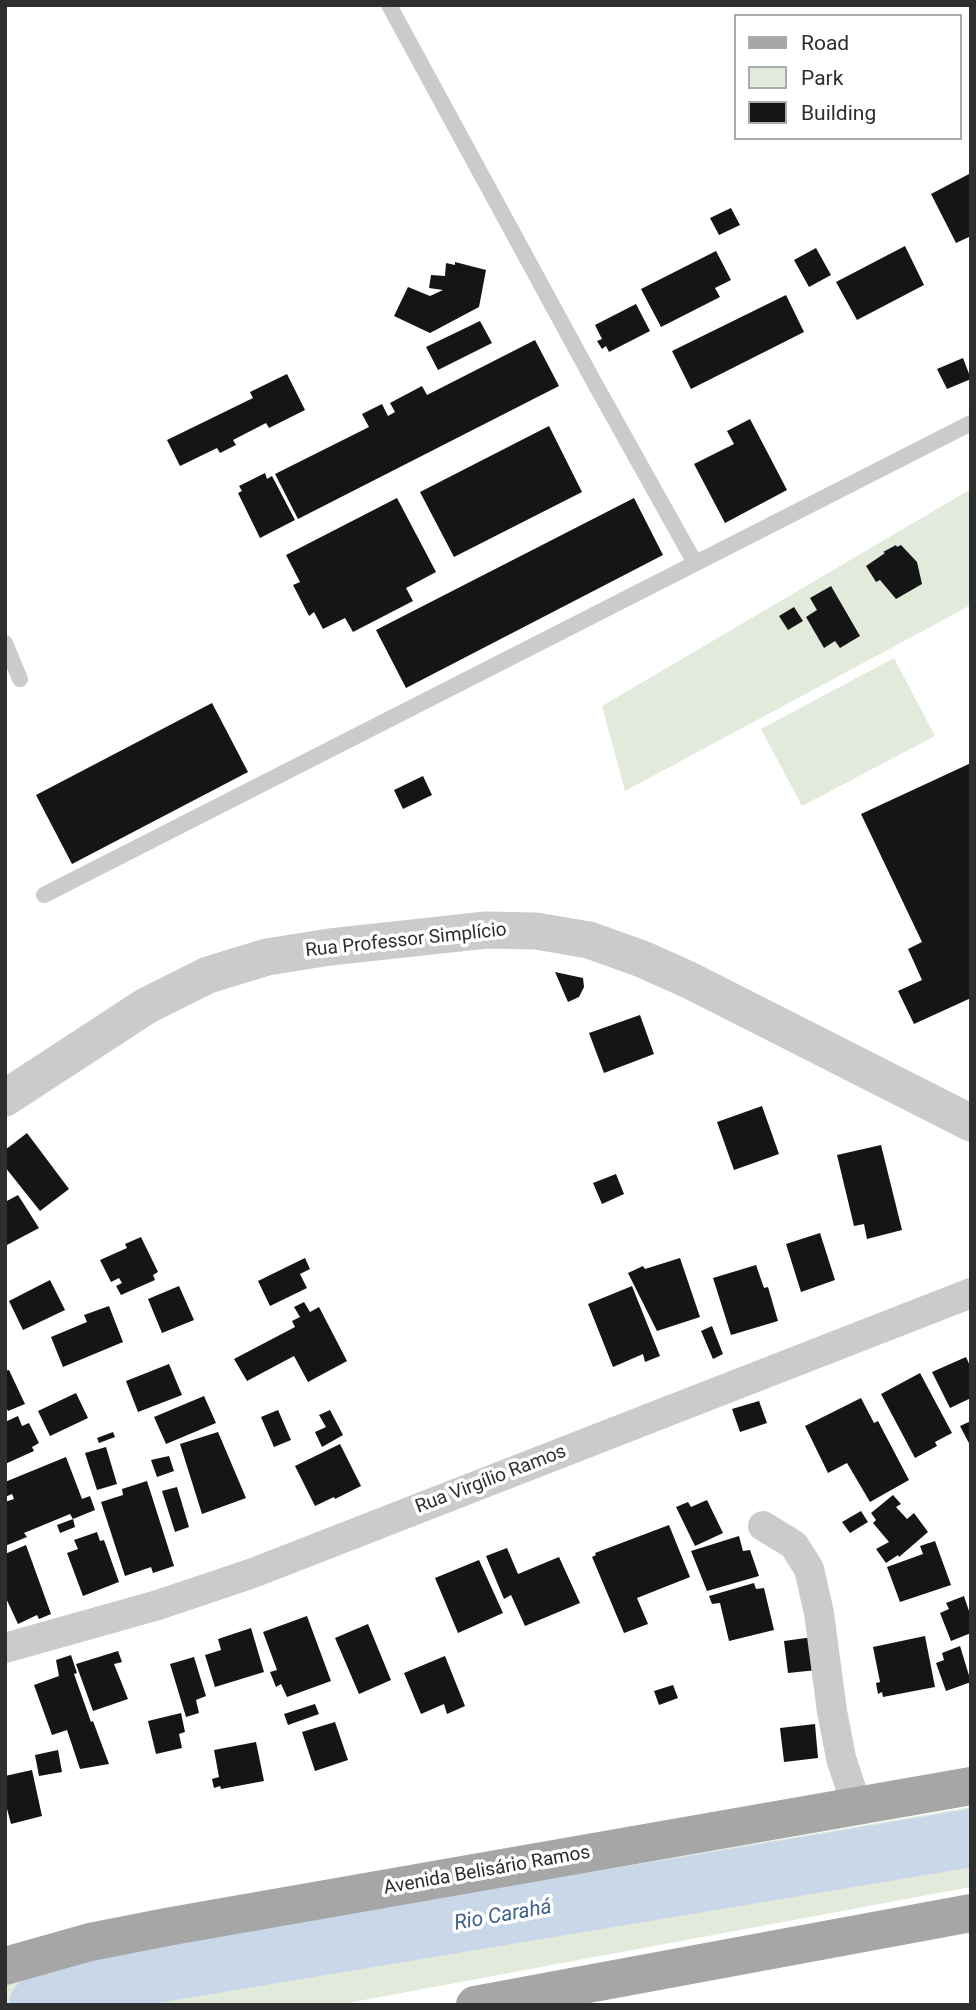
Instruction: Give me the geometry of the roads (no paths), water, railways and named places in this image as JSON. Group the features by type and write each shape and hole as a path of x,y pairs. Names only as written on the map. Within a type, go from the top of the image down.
{"main road":[{"name":"Avenida Belisário Ramos","path":"5,1966 90,1942 172,1926 971,1786"},
{"path":"475,2005 971,1913"}],"street":[{"name":"Rua Professor Simplício","path":"5,1098 146,1006 208,975 267,957 330,947 486,930 536,931 589,940 689,979 971,1123"},
{"name":"Rua Virgílio Ramos","path":"5,1647 158,1605 253,1573 971,1293"},
{"path":"763,1526 793,1545 809,1569 819,1613 841,1758 858,1807"}],"lane":[{"path":"389,5 695,563"},
{"path":"44,895 971,423"},
{"path":"5,643 20,679"}],"waterway":[{"name":"Rio Carahá","path":"38,2005 138,1977 971,1838"}]}
